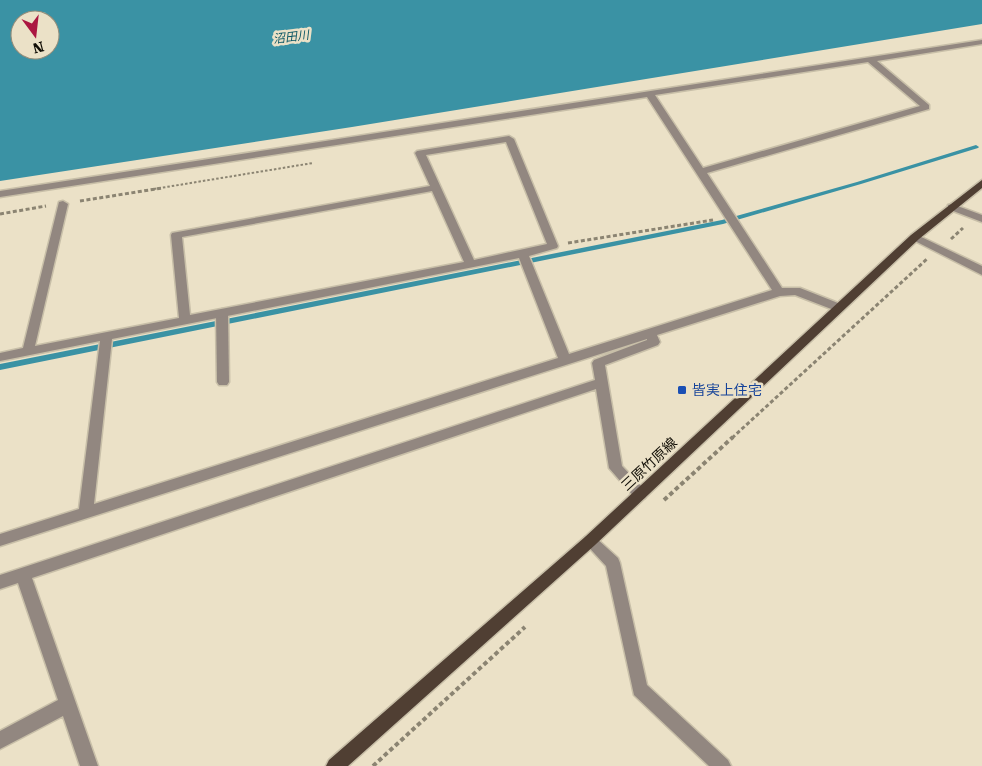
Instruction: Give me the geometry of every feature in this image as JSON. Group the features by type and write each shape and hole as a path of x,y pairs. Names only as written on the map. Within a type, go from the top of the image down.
{"main road":[{"name":"三原竹原線","path":"335,766 590,541 915,237 982,183"}],"street":[{"path":"0,194 982,42"},
{"path":"701,172 926,107 871,60"},
{"path":"649,93 780,292"},
{"path":"0,357 523,254 553,246 509,139 420,153 470,264"},
{"path":"185,320 176,235 435,188"},
{"path":"28,351 63,204"},
{"path":"952,207 979,218"},
{"path":"915,237 982,272"},
{"path":"523,254 565,360"},
{"path":"0,540 780,292 796,291 839,308"},
{"path":"222,313 223,382"},
{"path":"640,494 616,468 598,363 654,342 650,333"},
{"path":"86,513 107,335"},
{"path":"0,582 602,382"},
{"path":"590,541 613,563 640,689 713,763"},
{"path":"24,574 89,766"},
{"path":"0,740 68,704"}],"path":[{"path":"553,246 731,217"},
{"path":"662,501 939,249 979,218"},
{"path":"374,766 532,621"}],"water":[{"name":"沼田川","path":"0,0 982,0 982,24 352,127 0,181"}],"waterway":[{"path":"0,367 723,222 976,147"}],"place":[{"name":"皆実上住宅","path":"682,390"}]}
